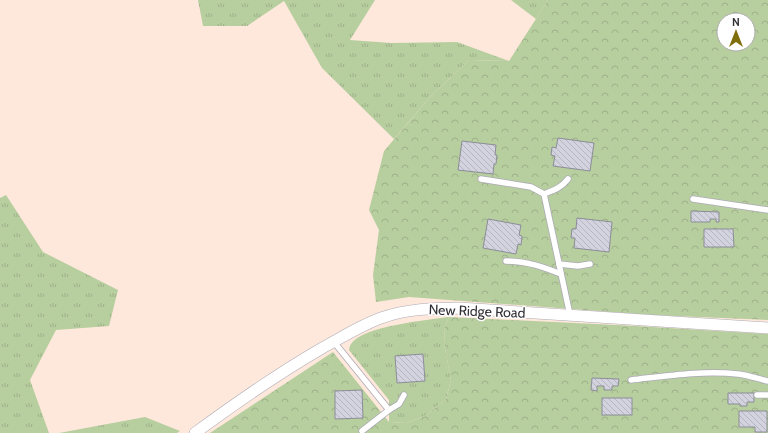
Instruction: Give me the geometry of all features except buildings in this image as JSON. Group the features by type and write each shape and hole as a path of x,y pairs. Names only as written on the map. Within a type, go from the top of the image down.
{"street":[{"name":"New Ridge Road","path":"196,433 249,393 334,342 363,326 382,318 403,312 431,308 459,308 768,328"}],"lane":[{"path":"481,179 531,187 544,194 570,315"},
{"path":"544,194 563,186 568,179"},
{"path":"693,199 768,210"},
{"path":"506,261 524,262 561,274"},
{"path":"559,264 578,266 590,264"},
{"path":"334,342 389,410"},
{"path":"631,380 692,374 725,373 739,374 768,381"},
{"path":"362,431 399,404 404,395"},
{"path":"757,395 768,395"}],"shaded area":[{"path":"0,0 768,0 768,433 0,433"}],"green space":[{"path":"198,0 375,0 350,40 391,43 457,42 509,61 469,60 431,96 394,139 322,68 284,1 247,26 203,26"},
{"path":"511,0 548,0 536,19"},
{"path":"548,0 768,0 768,320 651,315 409,297 376,302 373,275 379,230 369,210 384,151 431,96 469,60 509,61"},
{"path":"6,195 43,252 118,290 109,326 56,330 30,380 49,433 0,433 0,198"},
{"path":"449,317 445,326 444,343 451,380 446,399 425,416 406,423 389,422 389,400 349,350 351,345 358,338 381,328"},
{"path":"449,317 768,334 768,433 210,433 333,352 389,422 406,423 425,416 446,399 451,380 444,343 445,326"},
{"path":"145,417 180,431 177,433 59,433"}]}
